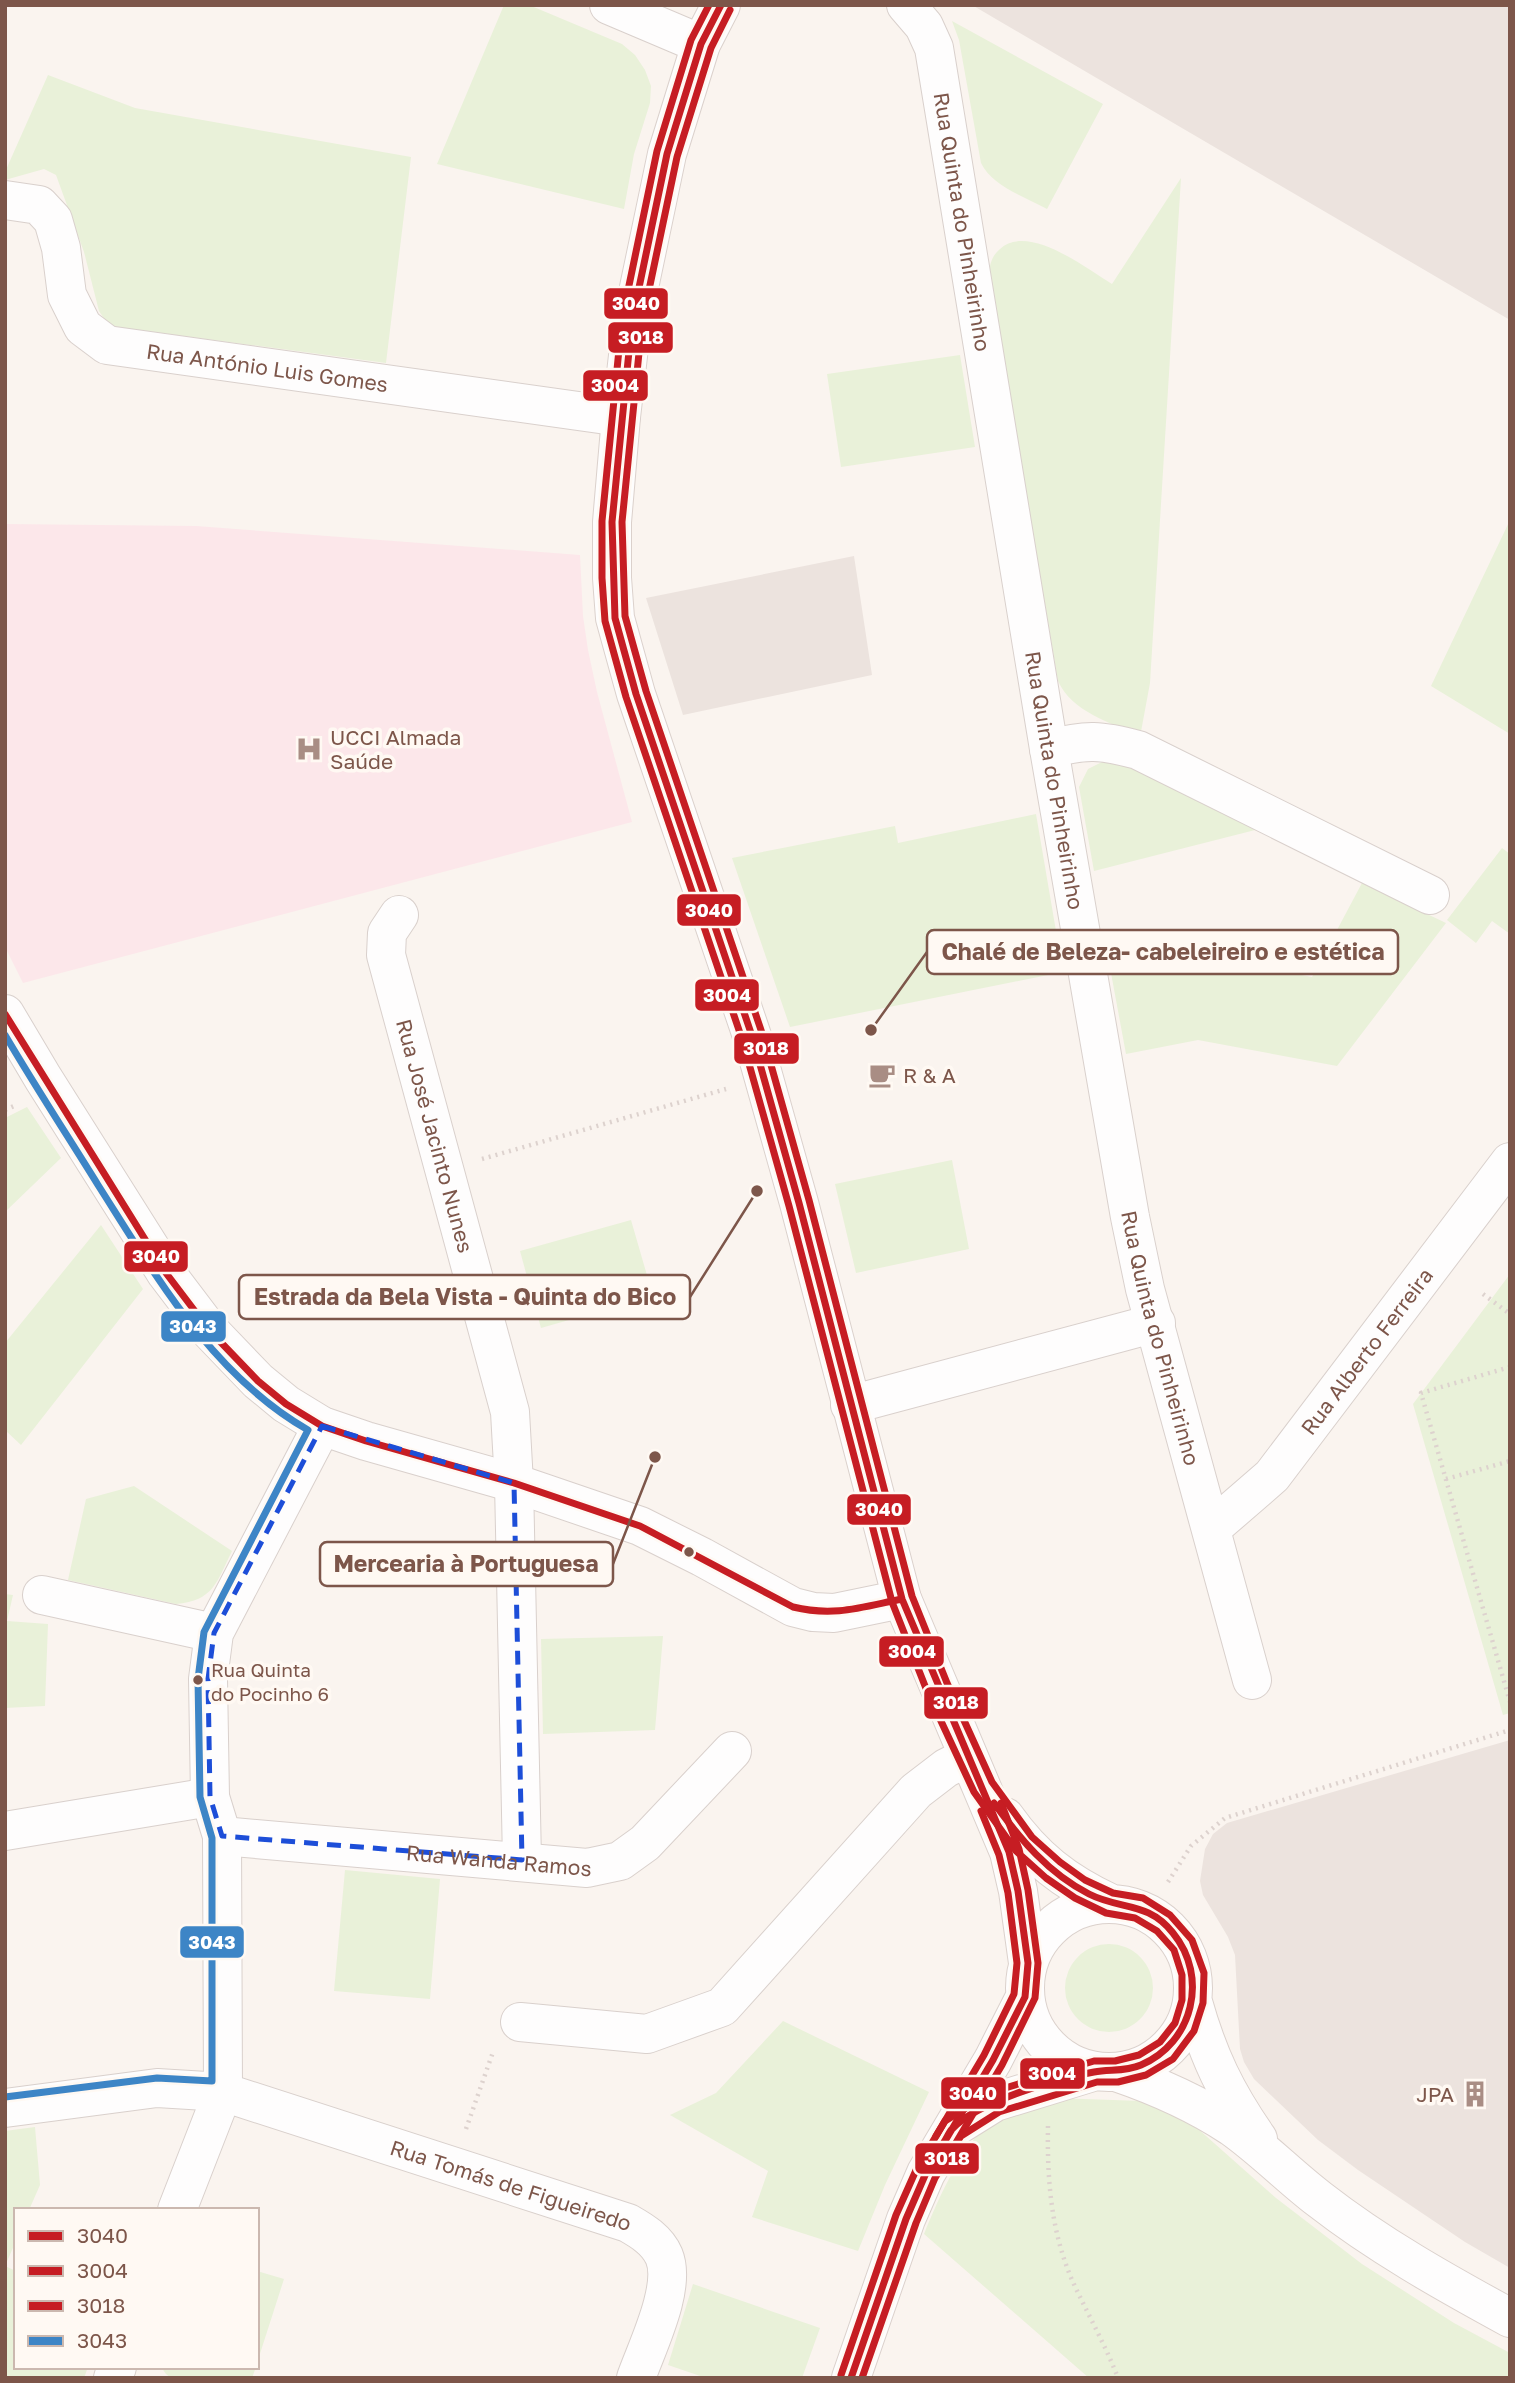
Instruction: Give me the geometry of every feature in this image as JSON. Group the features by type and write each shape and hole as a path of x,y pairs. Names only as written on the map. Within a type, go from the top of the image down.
{"street":[{"path":"609,5 701,44"},
{"path":"721,5 701,44 667,154 632,321 612,522 615,618 636,694 751,1036 799,1203 902,1600 1009,1852 1018,1891 1032,2024 1048,2046 1070,2062 1156,2086 1189,2101 1231,2127 1272,2158 1318,2199 1377,2240 1435,2277 1510,2318"},
{"name":"Rua Quinta do Pinheirinho","path":"906,5 924,26 934,48 1049,749 1130,1217 1145,1289 1252,1679"},
{"name":"Rua António Luis Gomes","path":"5,200 39,205 53,220 61,248 67,295 83,327 107,345 621,417"},
{"path":"1049,749 1081,741 1109,742 1138,750 1430,895"},
{"name":"Rua José Jacinto Nunes","path":"399,915 387,933 386,956 510,1412 522,1860"},
{"path":"5,1014 166,1273 210,1331 258,1381 286,1404 322,1426 514,1483 640,1526 793,1607 834,1613 902,1600"},
{"name":"Rua Alberto Ferreira","path":"1212,1528 1272,1476 1510,1162"},
{"path":"850,1405 1156,1323"},
{"path":"178,2208 223,2092 222,1836 210,1797 208,1679 214,1633 322,1426"},
{"path":"42,1595 214,1633"},
{"name":"Rua Wanda Ramos","path":"222,1836 522,1860 587,1868 620,1861 645,1843 732,1751"},
{"path":"520,2022 647,2034 722,2007 916,1791 946,1768 975,1772 1024,1844 1053,1870 1080,1889 1110,1903 1139,1908 1164,1923 1183,1945 1193,1973 1193,2002 1205,2044 1218,2075 1239,2112 1272,2158"},
{"path":"5,1837 6,1831 210,1797"},
{"path":"851,2378 906,2219 926,2173 953,2128 1027,1980 1040,1939 1059,1919 1083,1907 1110,1903"},
{"path":"953,2128 995,2102 1106,2072 1143,2065 1167,2050 1184,2028 1193,2002"},
{"name":"Rua Tomás de Figueiredo","path":"5,2108 146,2089 223,2092 628,2223 650,2236 664,2256 668,2276 664,2298 636,2378"}],"path":[{"path":"444,1170 727,1089"},
{"path":"1483,1294 1510,1314"},
{"path":"1510,1367 1422,1393 1510,1702"},
{"path":"1446,1479 1510,1461"},
{"path":"1168,1882 1191,1846 1225,1818 1510,1730"},
{"path":"453,2166 497,2041 520,2022"},
{"path":"1045,2116 1048,2123 1049,2193 1064,2258 1118,2378"}],"highlighted area":[{"path":"322,1426 514,1483 522,1860 222,1836 210,1797 208,1679 214,1633"}],"shaded area":[{"path":"972,5 1510,5 1510,320 1387,248"},
{"name":"UCCI Almada Saúde","path":"5,524 196,526 580,555 583,616 588,650 632,822 23,983 5,947"},
{"path":"854,556 872,675 683,715 646,598"},
{"path":"1510,1740 1510,2268 1465,2242 1358,2170 1318,2140 1254,2079 1240,2049 1235,1955 1228,1937 1203,1895 1200,1881 1205,1849 1213,1834 1227,1823"}],"green space":[{"path":"504,5 529,5 622,44 635,55 645,70 651,86 650,103 634,154 624,209 437,164"},
{"path":"952,21 1103,104 1047,209 1001,184 981,163 959,40"},
{"path":"48,75 135,108 411,157 386,363 109,326 99,311 84,252 56,175 44,169 5,180 5,172"},
{"path":"1181,178 1150,683 1140,737 1082,708 1064,692 1058,681 989,273 992,260 1000,249 1012,242 1026,241 1041,244 1073,259 1112,284"},
{"path":"960,355 975,447 841,467 827,374"},
{"path":"1510,520 1510,734 1431,686"},
{"path":"1104,761 1121,762 1267,827 1094,871 1079,787 1088,769"},
{"path":"1036,814 1063,972 790,1027 732,858 895,826 898,843"},
{"path":"1502,848 1510,854 1510,934 1492,921 1476,943 1447,920"},
{"path":"1362,883 1446,923 1337,1066 1198,1040 1126,1054 1111,973 1200,954 1312,977"},
{"path":"27,1107 61,1158 5,1212 5,1118"},
{"path":"952,1160 969,1249 856,1273 835,1184"},
{"path":"631,1220 653,1296 541,1328 520,1251"},
{"path":"101,1225 143,1289 21,1445 5,1430 5,1343"},
{"path":"1510,1274 1510,1713 1503,1715 1413,1404"},
{"path":"134,1486 232,1551 213,1588 199,1599 176,1604 68,1580 86,1499"},
{"path":"5,1594 13,1595 7,1621 48,1624 45,1706 5,1708"},
{"path":"663,1636 655,1730 543,1734 541,1639"},
{"path":"345,1870 440,1879 430,1999 334,1991"},
{"path":"1109,1944 1134,1951 1146,1963 1153,1988 1146,2013 1134,2025 1109,2032 1084,2025 1072,2013 1065,1988 1072,1963 1084,1951"},
{"path":"783,2021 929,2092 885,2185 858,2251 752,2217 768,2171 670,2115 716,2093"},
{"path":"1055,2098 1142,2101 1188,2120 1276,2198 1362,2264 1454,2323 1510,2353 1510,2378 1089,2378 924,2234 954,2170 986,2126 1005,2114"},
{"path":"35,2127 40,2185 30,2208 14,2208 14,2246 5,2266 5,2131"},
{"path":"5,2266 14,2270 14,2369 87,2369 84,2378 5,2378"},
{"path":"259,2272 284,2279 259,2357"},
{"path":"693,2284 820,2328 802,2378 706,2378 668,2365"},
{"path":"162,2369 255,2369 252,2378 171,2378"}],"transit line":[{"name":"3004","path":"709,5 691,40 657,151 622,319 602,521 605,621 626,697 742,1039 789,1206 892,1602 927,1691 974,1792 1016,1851 1046,1878 1075,1898 1106,1913 1135,1918 1157,1931 1174,1950 1182,1975 1182,2000 1175,2023 1160,2042 1139,2055 1115,2061 1094,2061 992,2092 945,2121 917,2168 896,2215 841,2375"},
{"name":"3040","path":"721,5 701,44 667,154 632,321 612,522 615,618 636,694 752,1036 799,1203 902,1599 1009,1852 1018,1891 1028,1963 1025,1997 993,2060 926,2173 906,2219 851,2378"},
{"name":"3018","path":"730,10 711,48 677,157 642,323 622,522 625,616 646,691 762,1033 809,1200 912,1596 947,1683 992,1782 1032,1837 1085,1880 1113,1893 1143,1898 1170,1915 1192,1940 1204,1973 1203,2003 1194,2031 1173,2059 1146,2075 1118,2082 1097,2082 999,2112 961,2136 935,2178 916,2223 862,2378"},
{"name":"3040","path":"5,1014 166,1273 210,1331 258,1381 286,1404 322,1426 514,1483 640,1526 793,1607 835,1611 902,1599"},
{"name":"3043","path":"5,1035 142,1254 189,1321 243,1381 274,1407 308,1430 204,1632 198,1679 200,1797 212,1838 212,2081 157,2078 5,2097"},
{"name":"3040","path":"944,2142 952,2129 964,2119 998,2101 1079,2075 1141,2065 1159,2055 1173,2041 1190,2007 1190,1969 1184,1950 1173,1933 1144,1911 1100,1899 1074,1886 1025,1842 994,1803"},
{"name":"3004","path":"954,2146 1002,2065 1035,1998 1038,1963 1028,1890 1019,1849 1001,1803"},
{"name":"3018","path":"936,2136 984,2055 1014,1994 1017,1963 1008,1893 999,1855 981,1811"}],"place":[{"name":"UCCI Almada Saúde","path":"309,749"},
{"name":"Chalé de Beleza- cabeleireiro e estética","path":"871,1030"},
{"name":"R & A","path":"882,1075"},
{"name":"Estrada da Bela Vista - Quinta do Bico","path":"757,1191"},
{"name":"Mercearia à Portuguesa","path":"655,1457"},
{"name":"Rua Quinta do Pocinho 6","path":"198,1680"},
{"name":"JPA","path":"1475,2094"}]}
